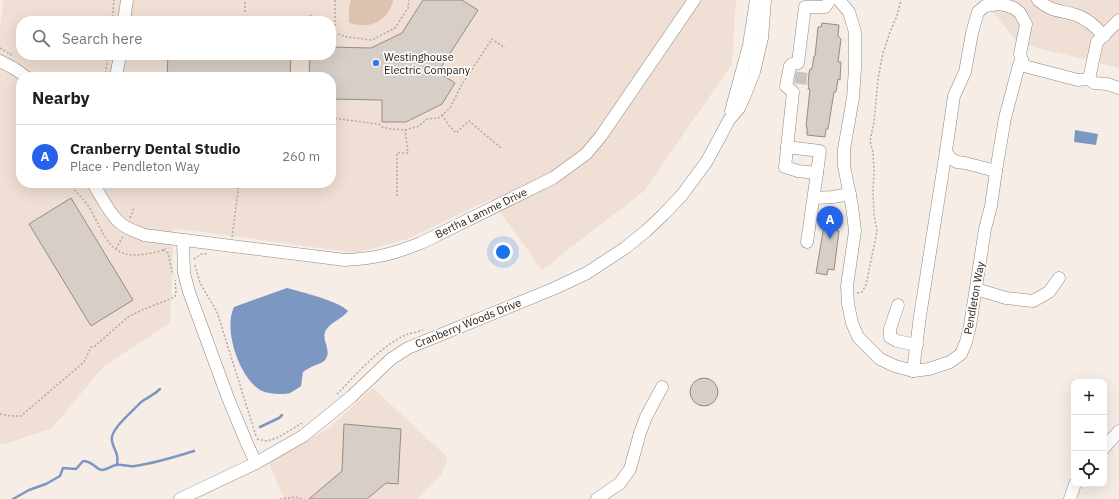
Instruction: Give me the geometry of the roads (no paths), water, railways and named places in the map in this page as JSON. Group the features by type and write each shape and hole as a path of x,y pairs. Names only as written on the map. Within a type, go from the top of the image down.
{"street":[{"path":"125,16 127,0"},
{"name":"Bertha Lamme Drive","path":"96,188 118,222 144,235 345,260 361,260 382,257 421,244 553,178 586,154 601,136 694,0"},
{"name":"Cranberry Woods Drive","path":"729,120 749,45 756,0"},
{"name":"Cranberry Woods Drive","path":"180,499 256,463 308,432 351,397 391,358 408,348 572,281 626,248 646,231 682,195 706,161 729,120 738,108 754,72 762,38 765,0"},
{"path":"817,173 785,168 787,146 797,88 789,90 786,86 790,66 792,64 800,67 805,7 825,7 830,0"},
{"name":"Pendleton Way","path":"839,0 849,12 855,32 853,98 844,149 844,166 850,194 855,231 847,286 852,323 858,337 868,348 880,359 895,366 913,371 929,369 950,362 961,354 966,342 1009,103 1019,65 1022,60"},
{"path":"1038,0 1046,7 1054,11 1077,15 1090,21 1104,36"},
{"path":"913,371 954,96 965,72 972,33 978,12 985,6 998,4 1014,8 1020,13 1026,24 1020,54 1024,66 1050,74 1078,80 1089,79 1094,83 1107,84 1119,88"},
{"path":"1089,79 1097,42 1119,20"},
{"path":"117,72 119,60"},
{"path":"0,61 20,72"},
{"path":"787,146 820,151 807,242"},
{"path":"946,151 950,158 957,162 966,163 996,172"},
{"path":"814,198 850,194"},
{"path":"183,240 184,273 189,292 228,398 256,463"},
{"path":"976,289 1006,298 1033,301 1049,292 1059,278"},
{"path":"898,305 890,329 890,337 897,341 917,345"},
{"path":"597,499 620,483 630,469 640,432 662,387"},
{"path":"1107,445 1119,431"},
{"path":"1070,499 1074,487"}],"water":[{"path":"1075,130 1098,134 1096,145 1074,142"},
{"path":"287,288 328,300 348,311 326,330 324,338 328,352 327,356 325,360 303,372 301,386 290,393 271,393 260,390 252,384 240,364 232,340 230,327 231,316 234,307"}],"waterway":[{"path":"117,465 117,455 112,441 114,432 122,421 140,403 160,389"},
{"path":"260,427 282,415"},
{"path":"13,499 60,476 63,468 76,469 83,461 89,462 102,470 116,465 133,466 150,463 194,451"}],"tunnel":[{"path":"800,84 802,70"}],"place":[{"name":"Westinghouse Electric Company","path":"376,63"},
{"name":"Cranberry Dental Studio","path":"830,239"}]}
